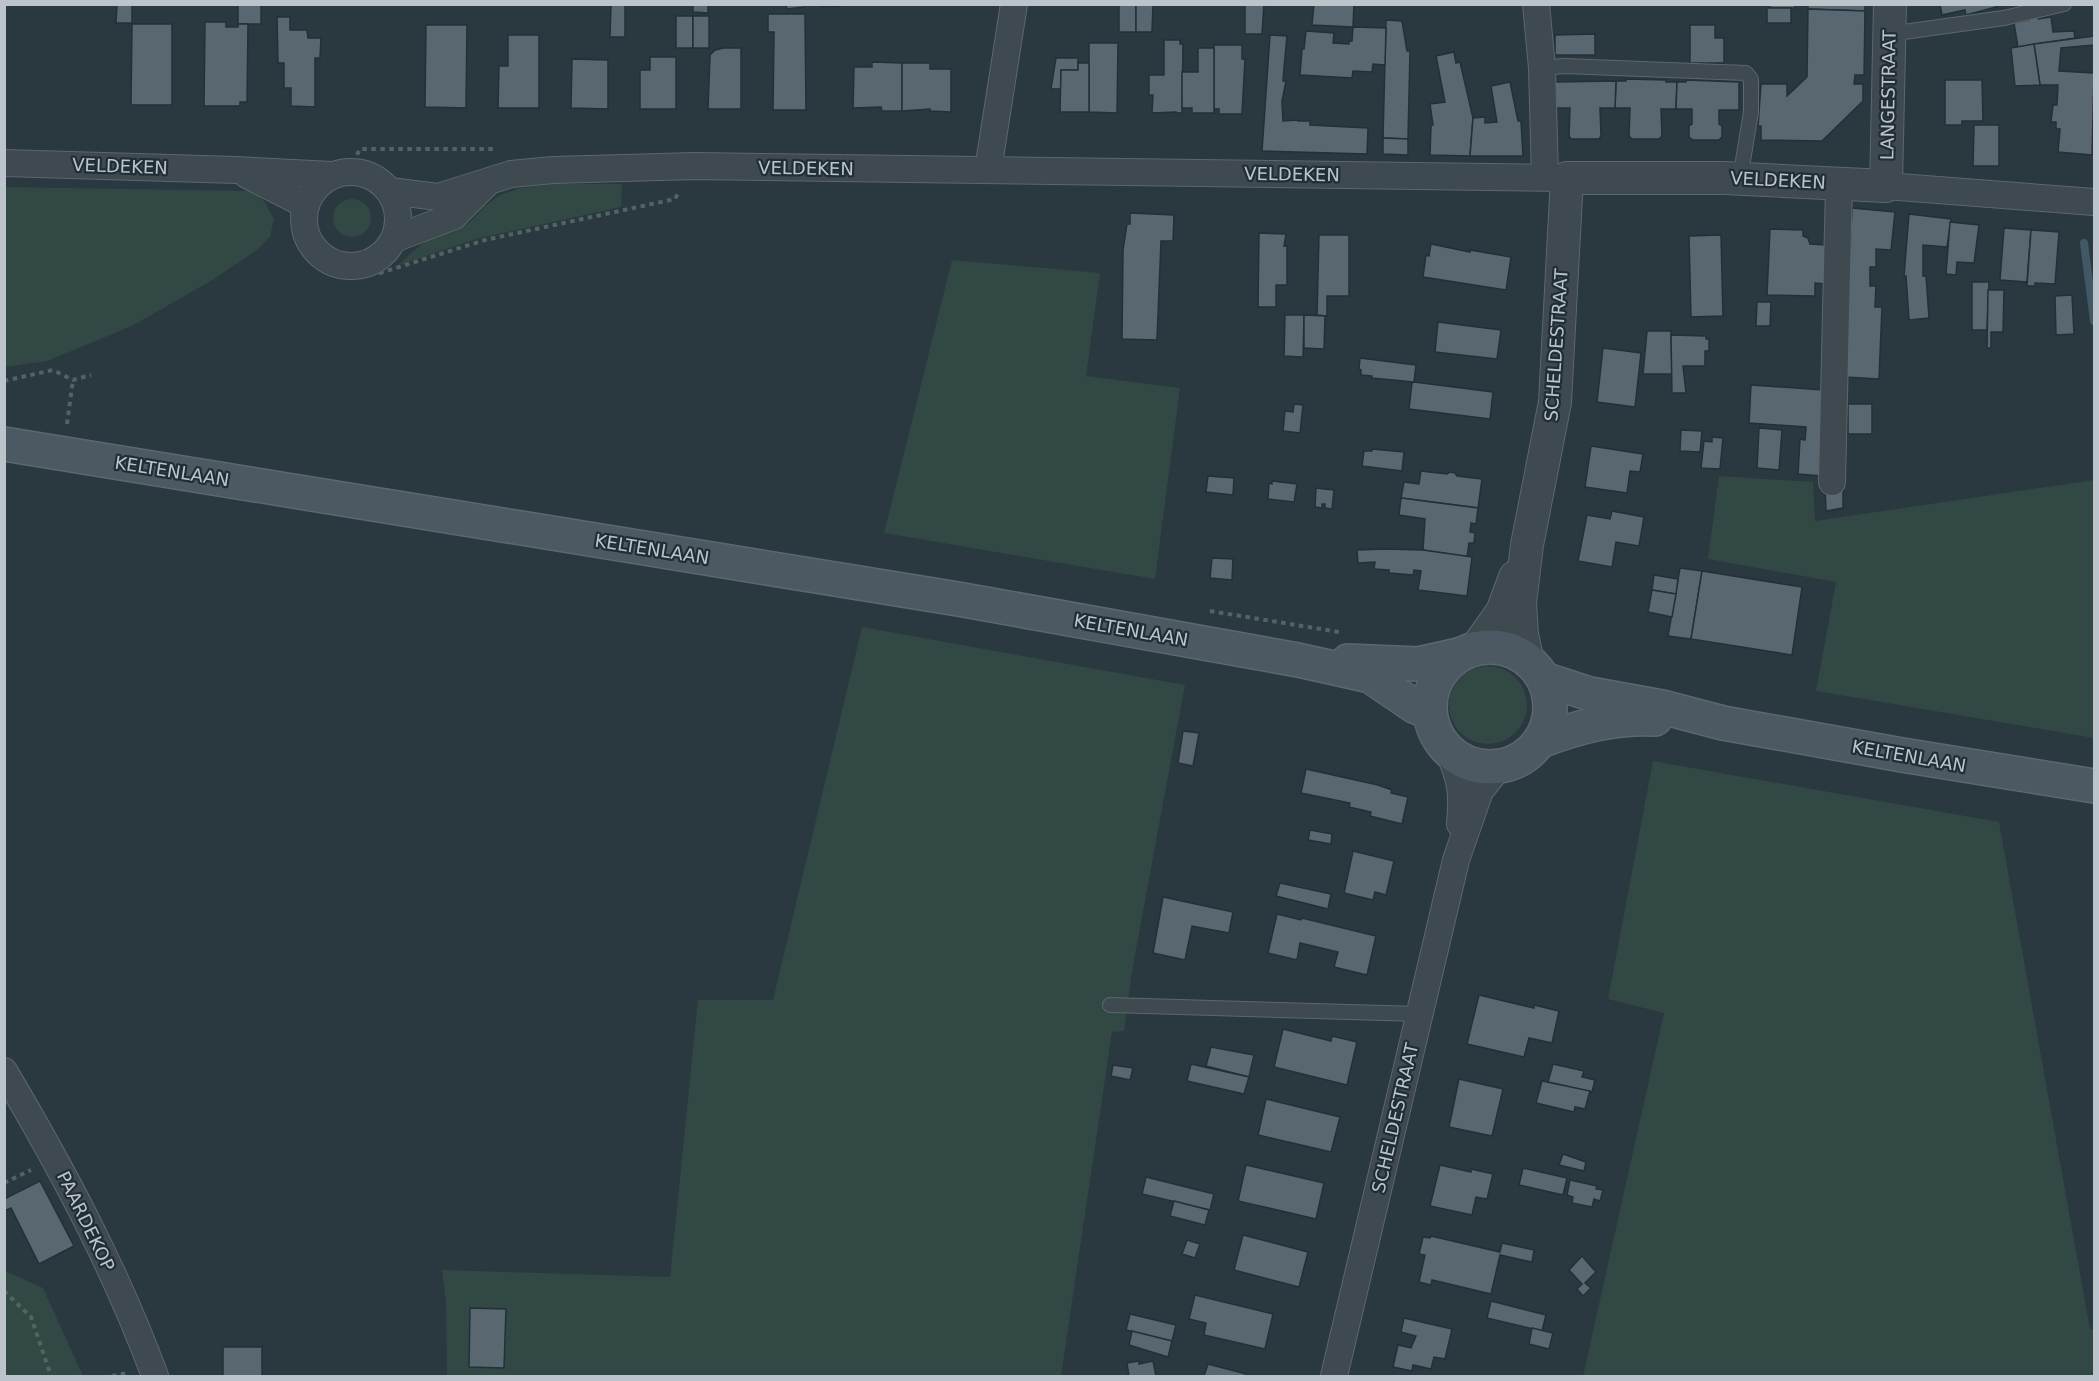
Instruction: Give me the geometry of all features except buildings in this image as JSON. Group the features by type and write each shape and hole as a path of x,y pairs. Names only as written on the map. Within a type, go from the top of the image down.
{"main road":[{"name":"KELTENLAAN","path":"4,444 958,599 1298,660 1370,676 1414,706 1429,712"},
{"name":"KELTENLAAN","path":"1298,660 1418,664 1468,651 1499,646 1512,650 1535,669 1590,694 1662,707 1723,723 2094,786"},
{"path":"1449,752 1436,734 1429,712 1429,701 1439,673 1448,662 1468,651"},
{"path":"1535,669 1548,690 1551,708 1546,729 1540,741"},
{"name":"KELTENLAAN","path":"1449,752 1468,763 1487,767 1499,766 1514,762 1531,752 1540,741 1585,726 1614,720 1635,718 1723,723"}],"street":[{"path":"988,171 1014,4"},
{"path":"1536,4 1556,177"},
{"name":"LANGESTRAAT","path":"1886,186 1889,19"},
{"name":"VELDEKEN","path":"4,163 332,175 348,171 367,174 384,184 390,191 438,197 511,174 553,170 695,166 1740,178 1886,186 2094,202"},
{"name":"VELDEKEN","path":"236,170 306,205"},
{"path":"332,175 315,188 306,205 304,227 307,237 319,254 327,260 344,266 372,262 384,254 394,239 399,225 398,211 390,191"},
{"name":"SCHELDESTRAAT","path":"1535,669 1522,634 1520,603 1527,545 1555,402 1556,177"},
{"path":"394,239 454,216 489,180"},
{"path":"1832,482 1839,183"},
{"name":"SCHELDESTRAAT","path":"1468,651 1502,612 1527,545"},
{"name":"SCHELDESTRAAT","path":"1449,752 1458,774 1462,796 1456,860"},
{"name":"SCHELDESTRAAT","path":"1334,1377 1456,860 1480,791 1499,766"},
{"name":"PAARDEKOP","path":"4,1071 60,1167 136,1323 155,1377"}],"lane":[{"path":"1889,19 2004,18 2064,4"},
{"path":"1542,68 1564,66 1746,73 1752,79 1751,112 1740,178"},
{"path":"1110,1005 1420,1014"}],"path":[{"path":"363,265 380,273 484,240 675,199 695,166"},
{"path":"4,381 52,370 73,380 91,375"},
{"path":"4,1291 31,1317 51,1377"}],"green space":[{"path":"554,184 622,184 621,207 476,239 399,265 426,241 468,224 485,206 500,195 520,188"},
{"path":"5,187 253,191 264,201 274,219 270,237 257,250 214,279 132,326 47,361 5,367"},
{"path":"352,199 366,204 371,218 366,232 352,237 338,232 333,218 338,204"},
{"path":"952,260 1100,273 1086,376 1180,388 1155,579 884,533"},
{"path":"1719,476 1813,482 1815,521 2094,480 2094,738 1816,691 1836,582 1708,559"},
{"path":"862,627 1185,685 1132,971 1124,1031 1112,1032 1061,1376 447,1376 446,1301 442,1270 670,1277 698,1000 773,1000"},
{"path":"1488,666 1503,669 1515,678 1524,690 1527,705 1524,720 1515,732 1503,741 1488,744 1473,741 1461,732 1452,720 1449,705 1452,690 1461,678 1473,669"},
{"path":"1653,761 1999,822 2090,1329 2094,1329 2094,1376 1583,1376 1664,1013 1608,999"},
{"path":"5,1271 43,1288 83,1376 5,1376"}],"waterway":[{"path":"2084,243 2094,321"}]}
